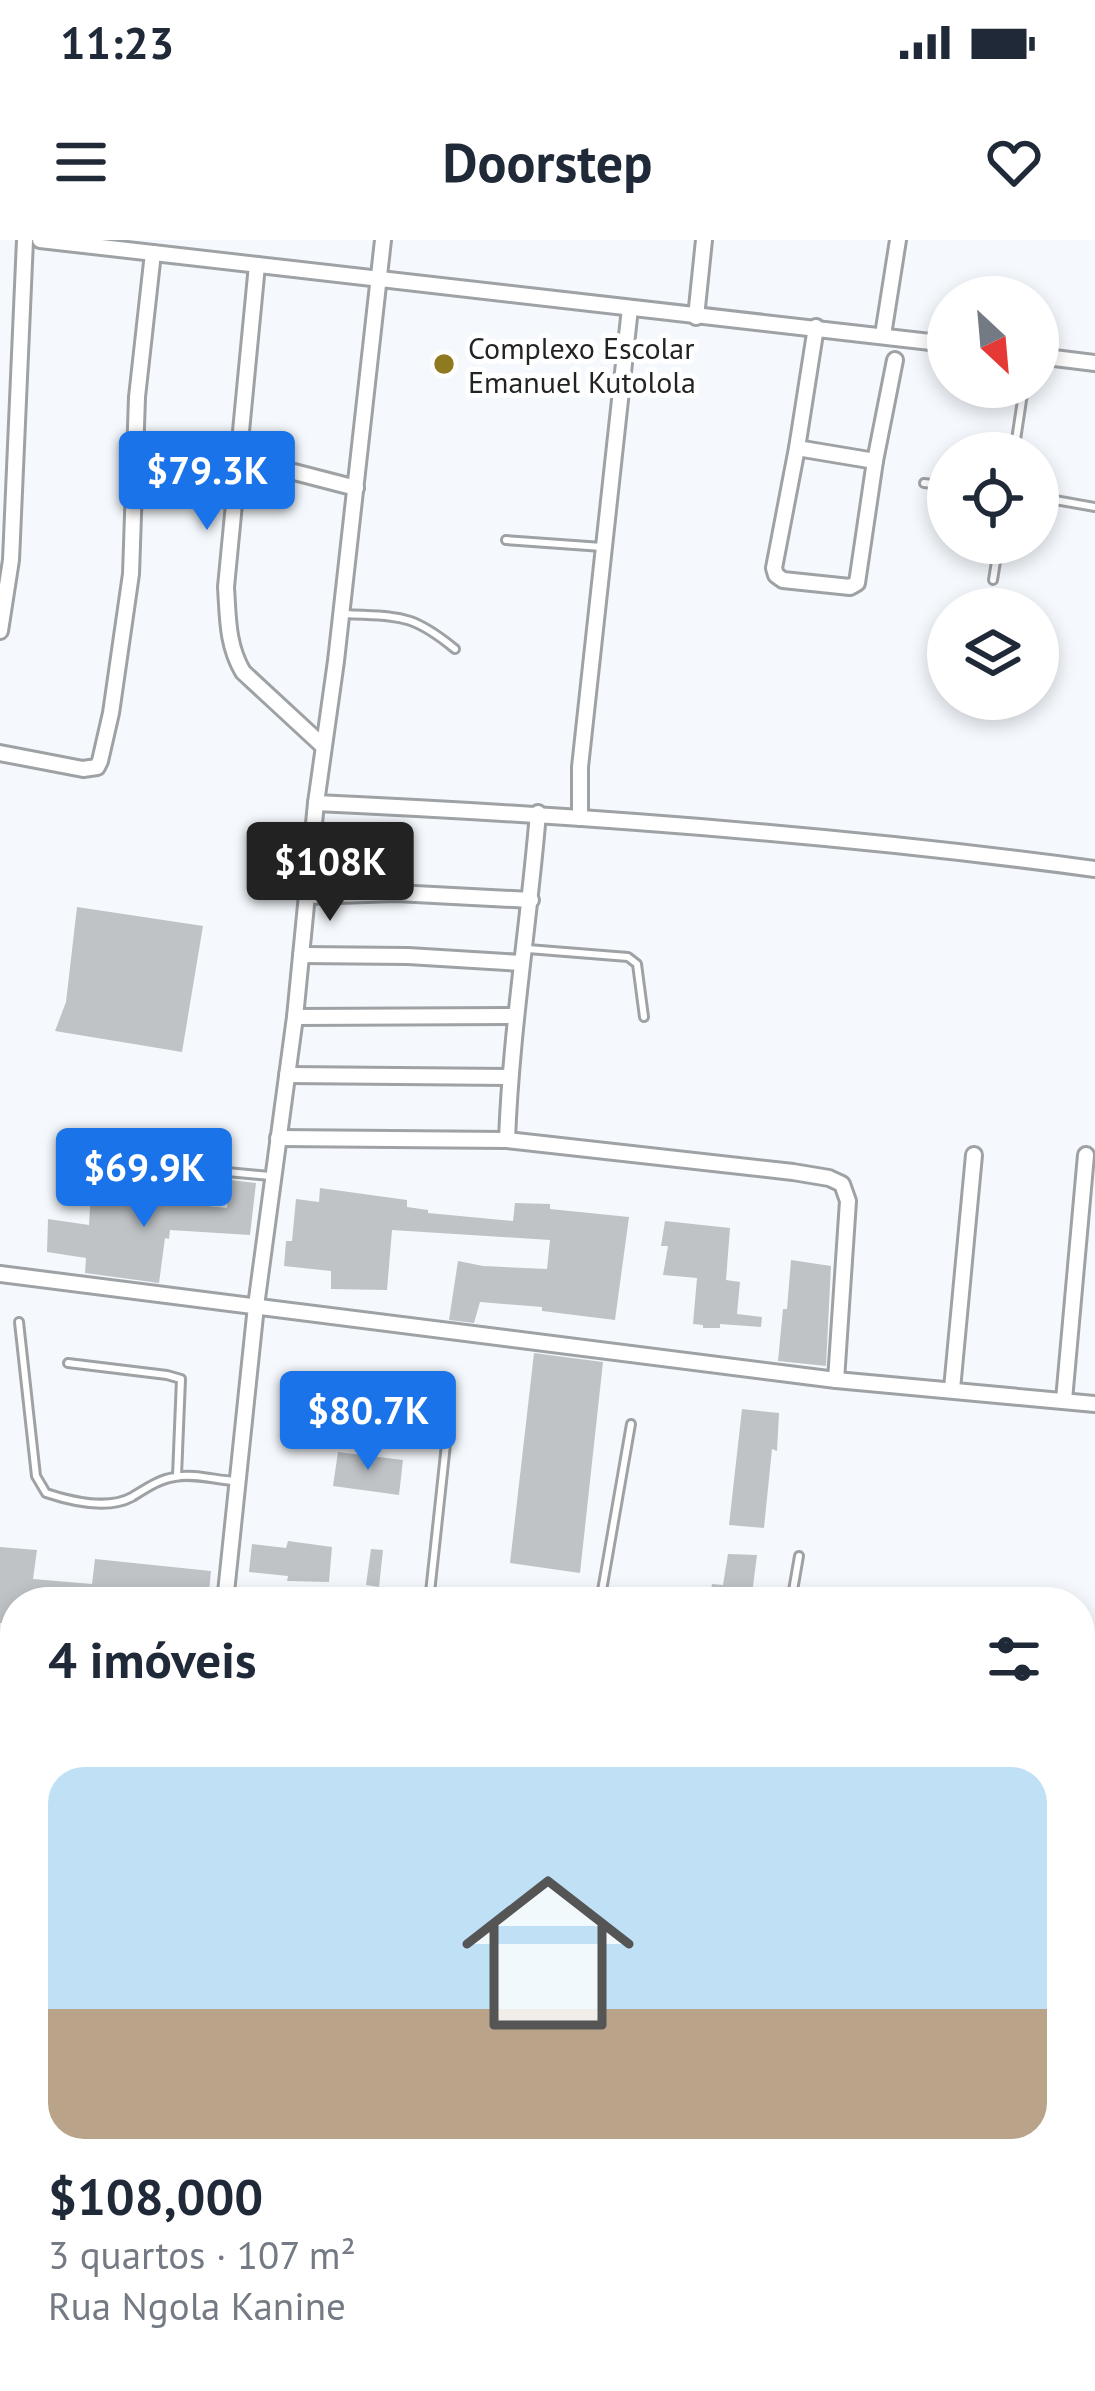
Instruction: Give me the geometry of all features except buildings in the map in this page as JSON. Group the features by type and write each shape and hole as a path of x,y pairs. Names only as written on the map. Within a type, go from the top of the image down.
{"street":[{"path":"0,631 25,240"},
{"path":"40,240 927,341"},
{"path":"226,1587 383,240"},
{"path":"696,317 704,240"},
{"path":"883,335 898,240"},
{"path":"0,753 83,769 100,761 129,594 137,397 153,253"},
{"path":"257,265 226,587 228,633 243,672 323,746"},
{"path":"580,818 580,767 630,308"},
{"path":"815,328 774,568 783,580 850,587 857,583 895,360"},
{"path":"1059,359 1095,363"},
{"path":"797,448 875,461"},
{"path":"240,458 356,488"},
{"path":"316,803 538,814 974,853 1095,869"},
{"path":"507,1140 509,1077 538,814"},
{"path":"309,896 396,893 531,900"},
{"path":"301,955 524,956"},
{"path":"295,1017 515,1016"},
{"path":"287,1075 509,1077"},
{"path":"278,1138 507,1140 829,1178 842,1184 848,1202 836,1380"},
{"path":"952,1389 974,1155"},
{"path":"1064,1400 1086,1155"},
{"path":"0,1274 836,1380 1095,1404"}],"lane":[{"path":"1059,501 1095,507"},
{"path":"506,539 605,547"},
{"path":"993,580 996,564"},
{"path":"342,614 415,620 455,649"},
{"path":"524,956 628,957 637,964 644,1018"},
{"path":"144,1164 273,1176"},
{"path":"19,1322 36,1476 46,1493 96,1503 128,1500 141,1489 177,1476 237,1482"},
{"path":"68,1363 181,1379 177,1476"},
{"path":"297,1383 417,1408 437,1418 447,1435 431,1587"},
{"path":"603,1587 631,1424"},
{"path":"794,1587 799,1556"}],"place":[{"name":"Complexo Escolar Emanuel Kutolola","path":"444,364"}]}
